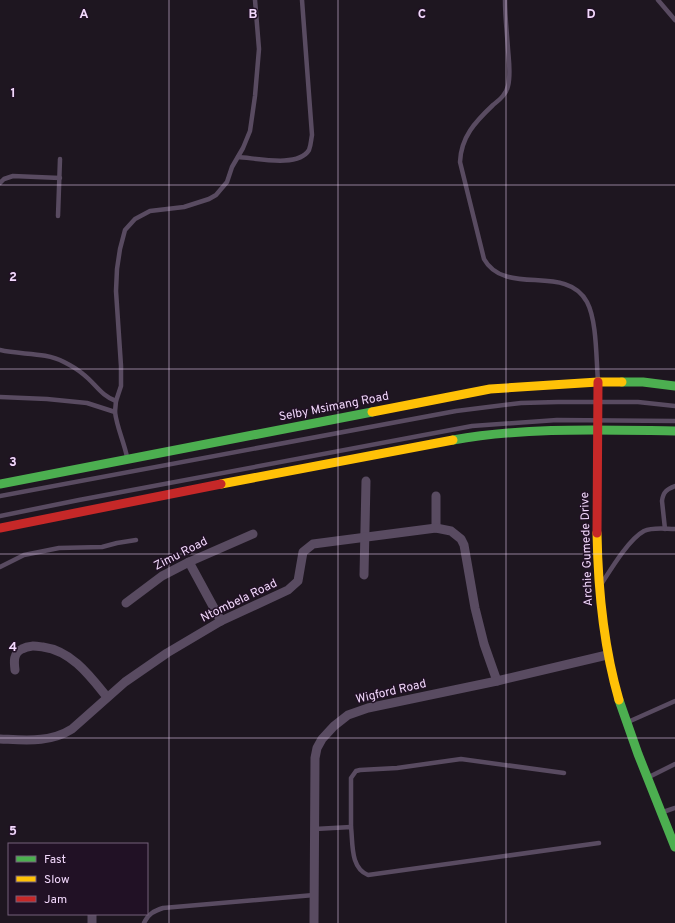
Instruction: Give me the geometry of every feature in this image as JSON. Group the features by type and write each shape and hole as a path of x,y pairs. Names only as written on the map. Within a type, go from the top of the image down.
{"main road":[{"name":"Selby Msimang Road","path":"0,484 490,389 598,382 643,382 675,386"},
{"name":"Archie Gumede Drive","path":"598,382 597,430 599,588 607,656 615,687 627,723 675,847"},
{"path":"0,528 286,471 466,438 528,432 597,430 675,431"}],"street":[{"path":"364,575 366,481"},
{"path":"436,496 436,528"},
{"name":"Ntombela Road","path":"0,739 33,740 64,734 72,729 124,682 151,664 221,621 288,590 298,581 303,552 313,544 366,536 436,528 451,531 461,539 464,545 475,608 484,644 497,681"},
{"name":"Zimu Road","path":"126,603 149,585 189,562 253,534"},
{"path":"189,562 221,621"},
{"path":"15,670 14,661 19,650 31,645 56,649 87,672 107,697"},
{"name":"Wigford Road","path":"314,923 317,748 334,726 348,715 368,708 607,656"}],"lane":[{"path":"128,460 116,421 115,412 116,401 121,386 116,291 117,269 125,230 135,219 150,211 184,207 209,199 216,195 227,182 246,143 250,131 259,49 255,0"},
{"path":"238,157 279,161 298,159 306,154 309,149 312,135 302,0"},
{"path":"505,0 510,71 508,87 505,94 470,130 461,151 460,162 484,259 488,265 494,271 503,276 563,283 577,290 587,302 594,333 598,382"},
{"path":"658,0 675,20"},
{"path":"58,216 60,159"},
{"path":"0,183 4,179 13,176 60,178"},
{"path":"0,350 56,358 83,374 102,394 109,399 116,401"},
{"path":"0,397 47,399 87,403 115,412"},
{"path":"0,496 456,411 521,403 638,402 675,406"},
{"path":"0,516 472,426 557,420 675,421"},
{"path":"666,529 662,501 663,496 666,491 675,486"},
{"path":"599,588 618,559 639,535 649,529 675,529"},
{"path":"0,567 24,555 59,548 102,547 117,542 136,540"},
{"path":"627,723 675,701"},
{"path":"564,773 461,759 397,768 356,771 351,778 351,826 354,861 360,871 368,875 600,843"},
{"path":"647,777 675,764"},
{"path":"662,813 675,808"},
{"path":"315,828 351,826"},
{"path":"144,923 153,911 163,908 314,895"}],"traffic: fast":[{"path":"622,382 643,382 675,386"},
{"path":"0,484 372,412"},
{"path":"453,440 536,431 675,431"},
{"path":"619,700 638,754 675,847"}],"traffic: slow":[{"path":"372,412 490,389 598,382 622,382"},
{"path":"221,484 453,440"},
{"path":"597,533 602,617 609,659 619,700"}],"traffic: jam":[{"path":"597,533 598,382"},
{"path":"0,528 221,484"}]}
